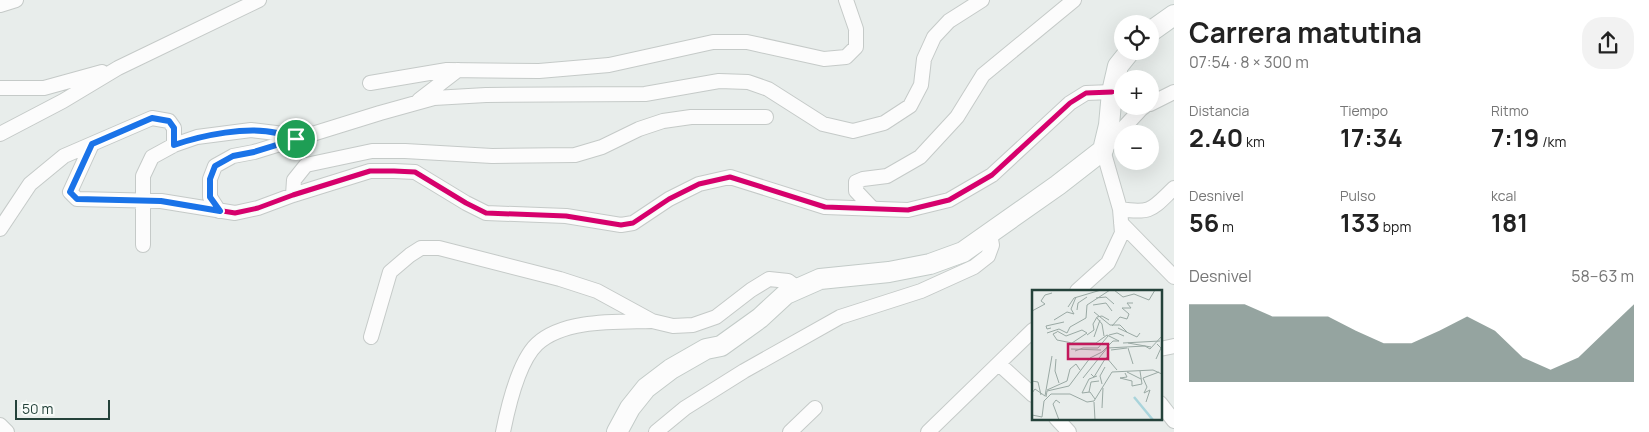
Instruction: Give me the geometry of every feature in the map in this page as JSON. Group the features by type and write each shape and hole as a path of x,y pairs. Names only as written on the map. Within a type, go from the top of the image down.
{"street":[{"path":"0,5 16,0"},
{"path":"0,134 63,101 118,68 259,0"},
{"path":"370,83 447,70 540,71 609,65 713,42 747,42 824,59 846,58 856,47 856,29 846,0"},
{"path":"220,211 210,197 210,179 215,166 233,156 254,152 434,98 486,95 645,94 719,81 748,82 768,89 823,124 853,131 884,123 910,106 921,85 924,59 934,37 949,21 982,0"},
{"path":"872,208 856,191 856,182 863,179 887,176 920,157 957,117 983,75 1074,0"},
{"path":"1159,26 1174,15"},
{"path":"1078,290 1108,263 1122,233 1121,216 1103,150 1109,124 1112,92 1118,66 1123,60"},
{"path":"0,88 44,88 118,68"},
{"path":"414,103 458,70"},
{"path":"92,144 70,192 77,199 161,201 235,214 370,171 415,172 486,214 566,216 621,225 633,223 669,199 699,184 730,176 825,206 908,210 949,200 992,175 1070,103 1086,93 1112,92"},
{"path":"1159,100 1174,92"},
{"path":"617,432 630,408 646,388 671,369 706,349 721,346 760,318 786,294 820,279 889,272 930,264 964,252 1050,191 1103,150 1135,115"},
{"path":"293,195 294,180 306,165 372,151 492,156 575,155 602,147 639,129 662,121 691,117 766,117"},
{"path":"0,229 30,184 64,156 152,118 169,121 174,128 174,145"},
{"path":"143,245 143,176 152,157 174,145 197,137 251,130 276,133 296,139"},
{"path":"1121,216 1152,208 1174,188"},
{"path":"1121,216 1174,278"},
{"path":"661,431 685,408 736,376 840,317 921,291 974,267 988,256 992,245 990,234"},
{"path":"371,336 390,272 421,248 439,248 560,279 597,291 652,321"},
{"path":"504,432 508,406 523,365 537,344 559,331 595,322 652,321 673,326 693,325 716,317 751,290 769,280 788,281 799,289"},
{"path":"928,432 1032,331"},
{"path":"999,364 1032,394"},
{"path":"1162,406 1174,421"},
{"path":"790,432 815,408"},
{"path":"1058,420 1069,432"},
{"path":"0,425 7,432"}],"cycle path":[{"path":"92,144 70,192 77,199 161,201 235,213 258,208 370,171 415,172 486,213 566,216 621,225 633,223 669,199 699,184 730,177 825,207 908,210 949,200 992,175 1070,103 1086,93 1112,92"}],"route":[{"path":"152,118 169,121 174,128 174,145 197,137 251,130 276,133 296,139 254,152 233,156 215,166 210,179 210,197 220,211 161,201 77,199 70,192 92,144 152,118"}]}
